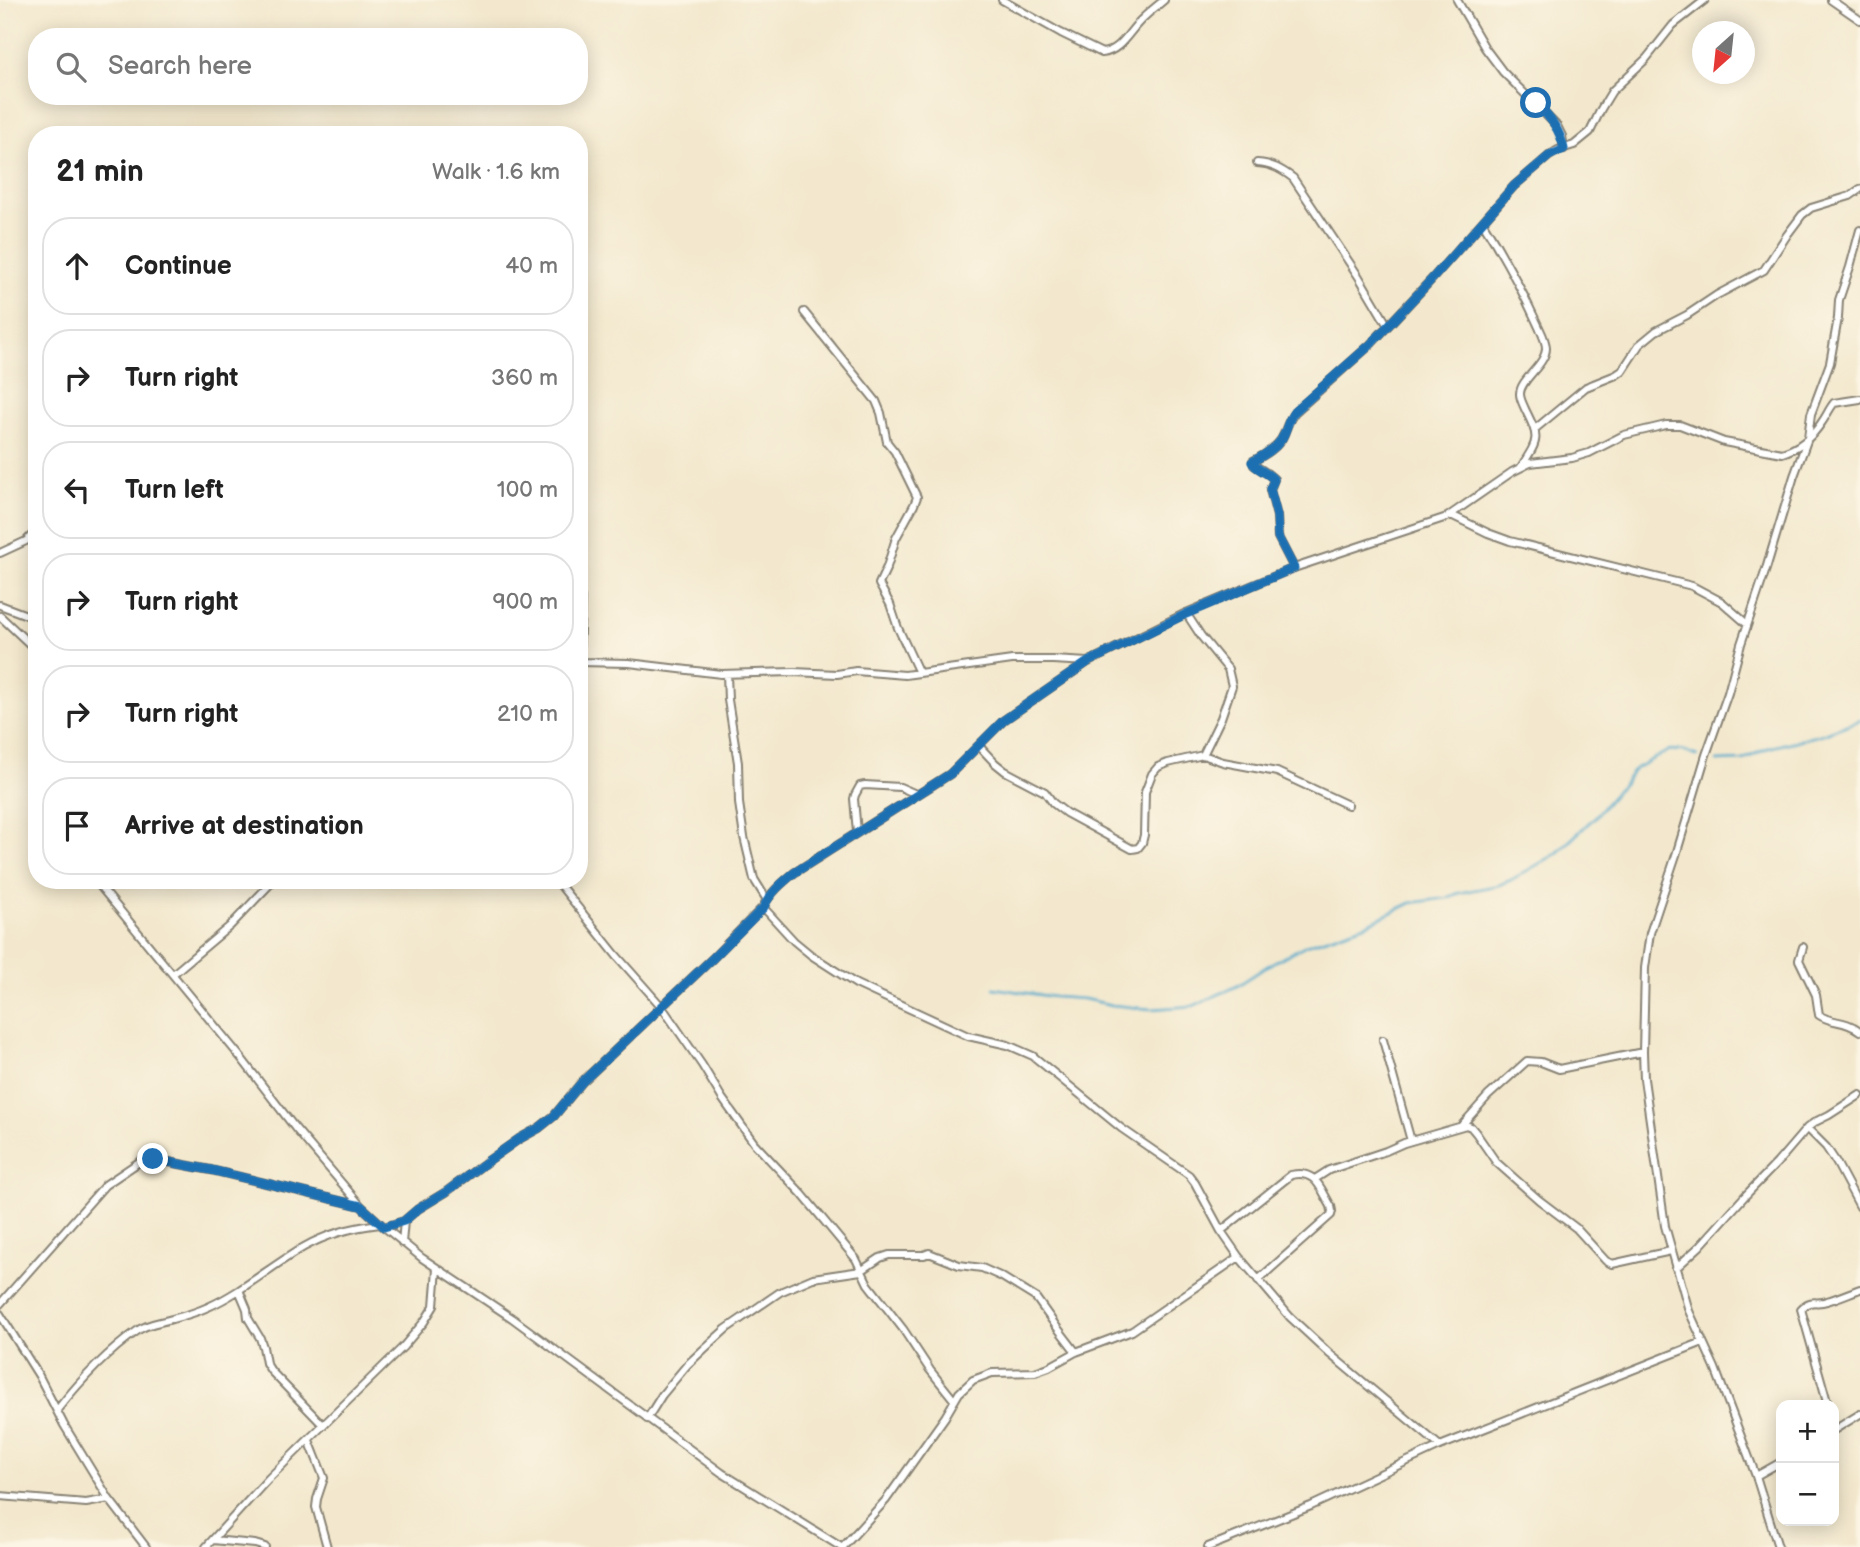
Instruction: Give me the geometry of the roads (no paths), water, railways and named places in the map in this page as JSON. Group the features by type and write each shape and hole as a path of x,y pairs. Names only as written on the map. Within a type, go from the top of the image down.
{"street":[{"path":"1002,0 1061,33 1107,53 1118,46 1139,21 1164,0"},
{"path":"1457,0 1485,48 1503,72 1557,126 1564,149"},
{"path":"1294,568 1278,537 1277,516 1270,489 1274,480 1252,462 1280,442 1294,412 1370,345 1514,186 1549,156 1574,145 1590,132 1612,92 1646,59 1667,32 1705,0"},
{"path":"1831,0 1860,20"},
{"path":"1257,163 1280,169 1293,178 1388,326"},
{"path":"1535,429 1586,387 1622,371 1639,345 1656,331 1764,270 1802,215 1811,208 1860,189"},
{"path":"1483,223 1516,280 1546,348 1519,396 1535,429 1536,442 1521,468"},
{"path":"1778,1547 1756,1476 1715,1368 1689,1311 1671,1251 1661,1203 1644,1079 1645,968 1650,933 1808,439 1811,414 1830,363 1839,300 1860,230"},
{"path":"804,312 876,401 887,442 895,452 917,497 895,538 879,586 890,604 919,673"},
{"path":"57,1410 76,1385 139,1329 207,1307 239,1290 304,1247 350,1228 382,1226 404,1221 519,1139 539,1128 554,1116 582,1082 713,958 794,873 950,774 1004,720 1088,662 1186,614 1294,568 1436,522 1530,463 1572,458 1589,453 1624,435 1666,425 1680,425 1724,442 1783,453 1808,439 1834,403 1860,399"},
{"path":"1451,515 1510,541 1692,586 1722,602 1747,624"},
{"path":"0,552 28,539"},
{"path":"0,605 28,616"},
{"path":"1186,614 1228,669 1233,686 1203,755"},
{"path":"0,616 28,642"},
{"path":"588,661 727,674 837,674 856,671 905,675 1012,660 1088,662"},
{"path":"727,674 728,700 738,763 739,803 754,879 765,903 794,941 856,984 968,1036 1008,1045 1033,1056 1121,1128 1189,1175 1239,1257 1290,1317 1440,1446"},
{"path":"979,746 1005,771 1045,792 1066,813 1132,849 1138,848 1142,843 1145,792 1152,774 1158,767 1168,763 1203,755 1223,762 1277,772 1348,805"},
{"path":"857,832 854,799 860,786 889,786 916,794"},
{"path":"102,889 295,1128 361,1206 382,1226 437,1269 512,1318 722,1473 842,1547 886,1500 945,1417 954,1400 973,1380 992,1374 1035,1372 1076,1352 1132,1331 1239,1257"},
{"path":"173,974 230,926 265,889"},
{"path":"563,889 598,934 662,1007 754,1143 786,1175 856,1259 868,1284 954,1400"},
{"path":"1803,947 1799,960 1816,995 1819,1015 1851,1024 1860,1031"},
{"path":"1383,1040 1411,1141"},
{"path":"1460,1126 1527,1061 1541,1062 1559,1069 1643,1052"},
{"path":"1676,1268 1700,1246 1807,1128 1860,1096"},
{"path":"1315,1179 1329,1170 1466,1125 1471,1127 1496,1162 1576,1228 1606,1261 1612,1264 1671,1251"},
{"path":"1807,1128 1826,1147 1860,1207"},
{"path":"0,1304 105,1185 142,1160 153,1159 186,1165 361,1206"},
{"path":"1221,1231 1291,1175 1300,1173 1315,1179 1331,1206 1331,1214 1258,1280"},
{"path":"402,1243 404,1221"},
{"path":"647,1419 662,1395 687,1366 726,1329 780,1292 813,1278 861,1271 880,1258 894,1254 929,1253 959,1265 982,1268 1002,1277 1036,1298 1076,1352"},
{"path":"206,1547 268,1479 403,1347 424,1322 434,1306 437,1269"},
{"path":"1827,1400 1801,1309 1806,1304 1826,1302 1860,1289"},
{"path":"239,1290 248,1318 260,1338 266,1363 323,1425"},
{"path":"0,1314 39,1376 109,1499 146,1547"},
{"path":"1208,1547 1311,1506 1440,1446 1703,1342"},
{"path":"1839,1425 1860,1414"},
{"path":"309,1440 324,1478 316,1507 327,1547"},
{"path":"1756,1476 1779,1463"},
{"path":"0,1496 86,1503 109,1499"},
{"path":"214,1540 265,1547"}],"waterway":[{"path":"1717,761 1743,760 1768,748 1820,735 1860,720"},
{"path":"994,988 1151,1009 1193,1006 1237,986 1306,945 1365,925 1411,903 1447,898 1511,880 1556,854 1595,817 1636,768 1670,750 1697,756"}]}
